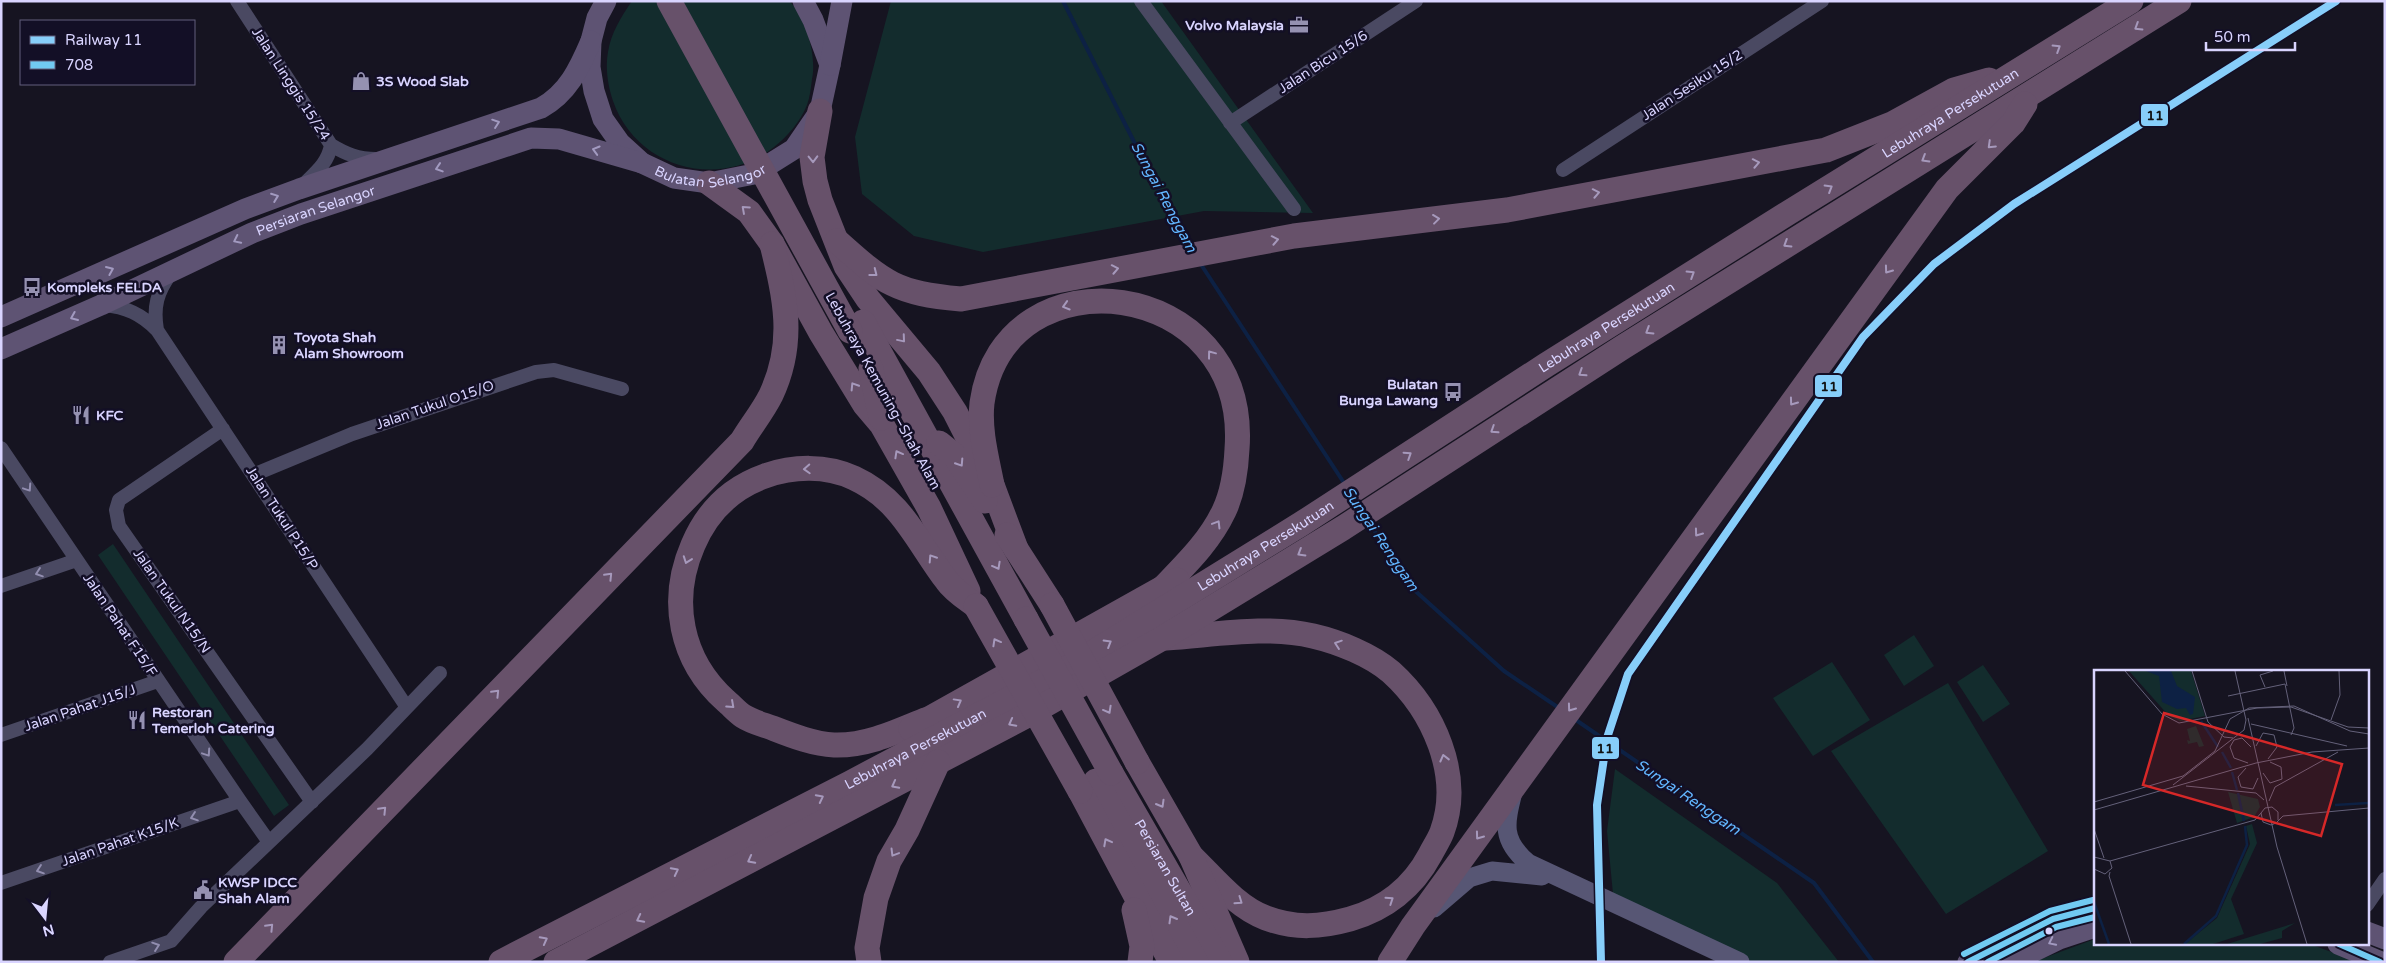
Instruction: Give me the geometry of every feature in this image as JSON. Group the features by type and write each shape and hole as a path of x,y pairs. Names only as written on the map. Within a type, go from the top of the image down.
{"highway":[{"name":"Lebuhraya Kemuning–Shah Alam","path":"669,1 856,327 923,431 1096,782"},
{"name":"Lebuhraya Kemuning–Shah Alam","path":"686,1 856,327 871,369 1019,623"},
{"name":"Lebuhraya Persekutuan","path":"501,962 850,783 1068,668 1301,524 1780,218 2131,1"},
{"name":"Lebuhraya Persekutuan","path":"556,962 1024,717 1161,639 1343,528 1631,342 2179,1"},
{"path":"837,241 875,275 894,286 923,296 961,299 1294,236 1506,210 1826,150 1892,124 1954,90 2022,70"},
{"path":"1390,962 1413,926 1942,196 2013,123 2032,94"},
{"path":"820,110 812,157 820,200 846,266 868,299 930,372 955,412 992,485 1016,548"},
{"path":"709,183 749,212 772,244 821,333 866,405 882,426 929,508 976,606 1096,782 1138,925 1142,946 1140,962"},
{"path":"236,962 742,441 770,396 781,370 785,348 787,319 783,291 772,244"},
{"path":"992,485 982,430 982,404 995,362 1013,337 1038,317 1064,306 1087,300 1141,305 1167,316 1190,331 1210,351 1225,374 1234,399 1239,431 1233,486 1224,511 1204,544 1163,588"},
{"path":"871,369 882,426"},
{"path":"923,431 955,456 1052,606 1137,762 1191,856 1237,962"},
{"path":"925,720 886,736 858,743 833,745 797,738 743,716 712,688 690,654 682,630 679,607 681,585 685,564 700,527 724,499 747,482 782,470 821,468 853,477 882,493 907,520 948,583 976,606"},
{"path":"850,783 884,743 1163,588 1250,536 1301,524"},
{"path":"1161,639 1270,630 1313,636 1354,650 1390,671 1413,696 1434,731 1444,757 1448,783 1447,812 1442,832 1421,872 1403,890 1368,914 1332,924 1300,927 1264,918 1235,899 1191,856"},
{"path":"869,962 867,948 876,898 889,861 907,830 938,762"},
{"name":"Persiaran Sultan","path":"1096,782 1196,962"},
{"name":"Persiaran Sultan","path":"1096,782 1220,962"},
{"path":"1122,871 1171,962"}],"main road":[{"name":"Bulatan Selangor","path":"606,1 597,18 591,41 591,75 594,92 603,118 620,143 642,163 674,178 709,183 754,174 794,149 820,110 830,65"},
{"path":"803,1 813,20 830,65"},
{"path":"830,65 842,1"},
{"name":"Persiaran Selangor","path":"1,316 147,254 245,209 298,188 541,108 556,99 578,70 591,41"},
{"name":"Persiaran Selangor","path":"1,348 101,305 252,233 301,214 531,138 559,139 642,163"},
{"path":"1514,788 1507,825 1508,838 1514,851 1528,863 1740,962"},
{"path":"1413,926 1469,878 1492,871 1558,878"},
{"path":"1968,962 2054,919 2094,908"},
{"path":"2012,962 2059,939 2094,927"},
{"path":"2368,932 2385,939"},
{"path":"2343,946 2381,962"}],"street":[{"name":"Jalan Linggis 15/24","path":"237,1 330,145 329,155 322,167 298,188"},
{"path":"1141,1 1294,209"},
{"name":"Jalan Bicu 15/6","path":"1230,123 1416,1"},
{"name":"Jalan Sesiku 15/2","path":"1564,170 1822,1"},
{"path":"330,145 361,160 389,159"},
{"path":"157,330 154,314 156,299 172,271"},
{"path":"101,305 117,306 132,311 146,319 157,330"},
{"name":"Jalan Tukul P15/P","path":"157,330 406,706"},
{"name":"Jalan Tukul O15/O","path":"253,475 352,434 536,372 554,370 622,389"},
{"name":"Jalan Tukul N15/N","path":"223,429 119,500 116,510 119,526 312,802"},
{"name":"Jalan Pahat F15/F","path":"1,448 269,842"},
{"path":"1,586 77,560"},
{"path":"110,962 172,941 201,907 312,802 440,674"},
{"name":"Jalan Pahat J15/J","path":"1,735 158,681"},
{"name":"Jalan Pahat K15/K","path":"1,883 240,802"},
{"path":"2368,904 2385,878"}],"green space":[{"path":"632,1 789,1 805,26 813,60 808,102 793,128 774,147 752,160 729,168 705,169 682,166 660,157 640,143 624,124 613,101 607,71 607,58 611,38 620,19"},
{"path":"891,1 1161,1 1313,213 1204,211 983,252 914,236 862,194 855,137"},
{"path":"113,544 289,805 274,816 98,555"},
{"path":"1914,635 1934,666 1904,686 1884,655"},
{"path":"1832,662 1870,720 1813,756 1773,698"},
{"path":"1983,665 2010,704 1983,722 1957,682"},
{"path":"1948,683 2048,851 1946,914 1831,751"},
{"path":"1615,769 1777,883 1839,962 1752,962 1613,894 1607,831"},
{"path":"2094,939 2094,946 2315,946 2358,962 2033,962"}],"waterway":[{"name":"Sungai Renggam","path":"1063,1 1177,227 1190,247"},
{"name":"Sungai Renggam","path":"1200,263 1346,486"},
{"name":"Sungai Renggam","path":"1368,521 1412,588 1504,671 1559,708"},
{"name":"Sungai Renggam","path":"1573,718 1814,883 1873,962"}],"rail line":[{"name":"11","path":"1601,962 1597,805 1607,738 1628,674 1863,337 1934,264 2014,204 2336,1"}],"transit line":[{"path":"1964,954 2050,911 2093,900"},
{"name":"708","path":"1968,962 2053,919 2094,908"},
{"path":"1988,962 2056,927 2094,917"},
{"name":"708","path":"2344,946 2380,962"}],"place":[{"name":"Volvo Malaysia","path":"1299,25"},
{"name":"3S Wood Slab","path":"361,81"},
{"name":"Kompleks FELDA","path":"32,287"},
{"name":"Toyota Shah Alam Showroom","path":"279,345"},
{"name":"Bulatan Bunga Lawang","path":"1453,392"},
{"name":"KFC","path":"81,415"},
{"name":"Restoran Temerloh Catering","path":"137,720"},
{"name":"KWSP IDCC Shah Alam","path":"203,890"}]}
